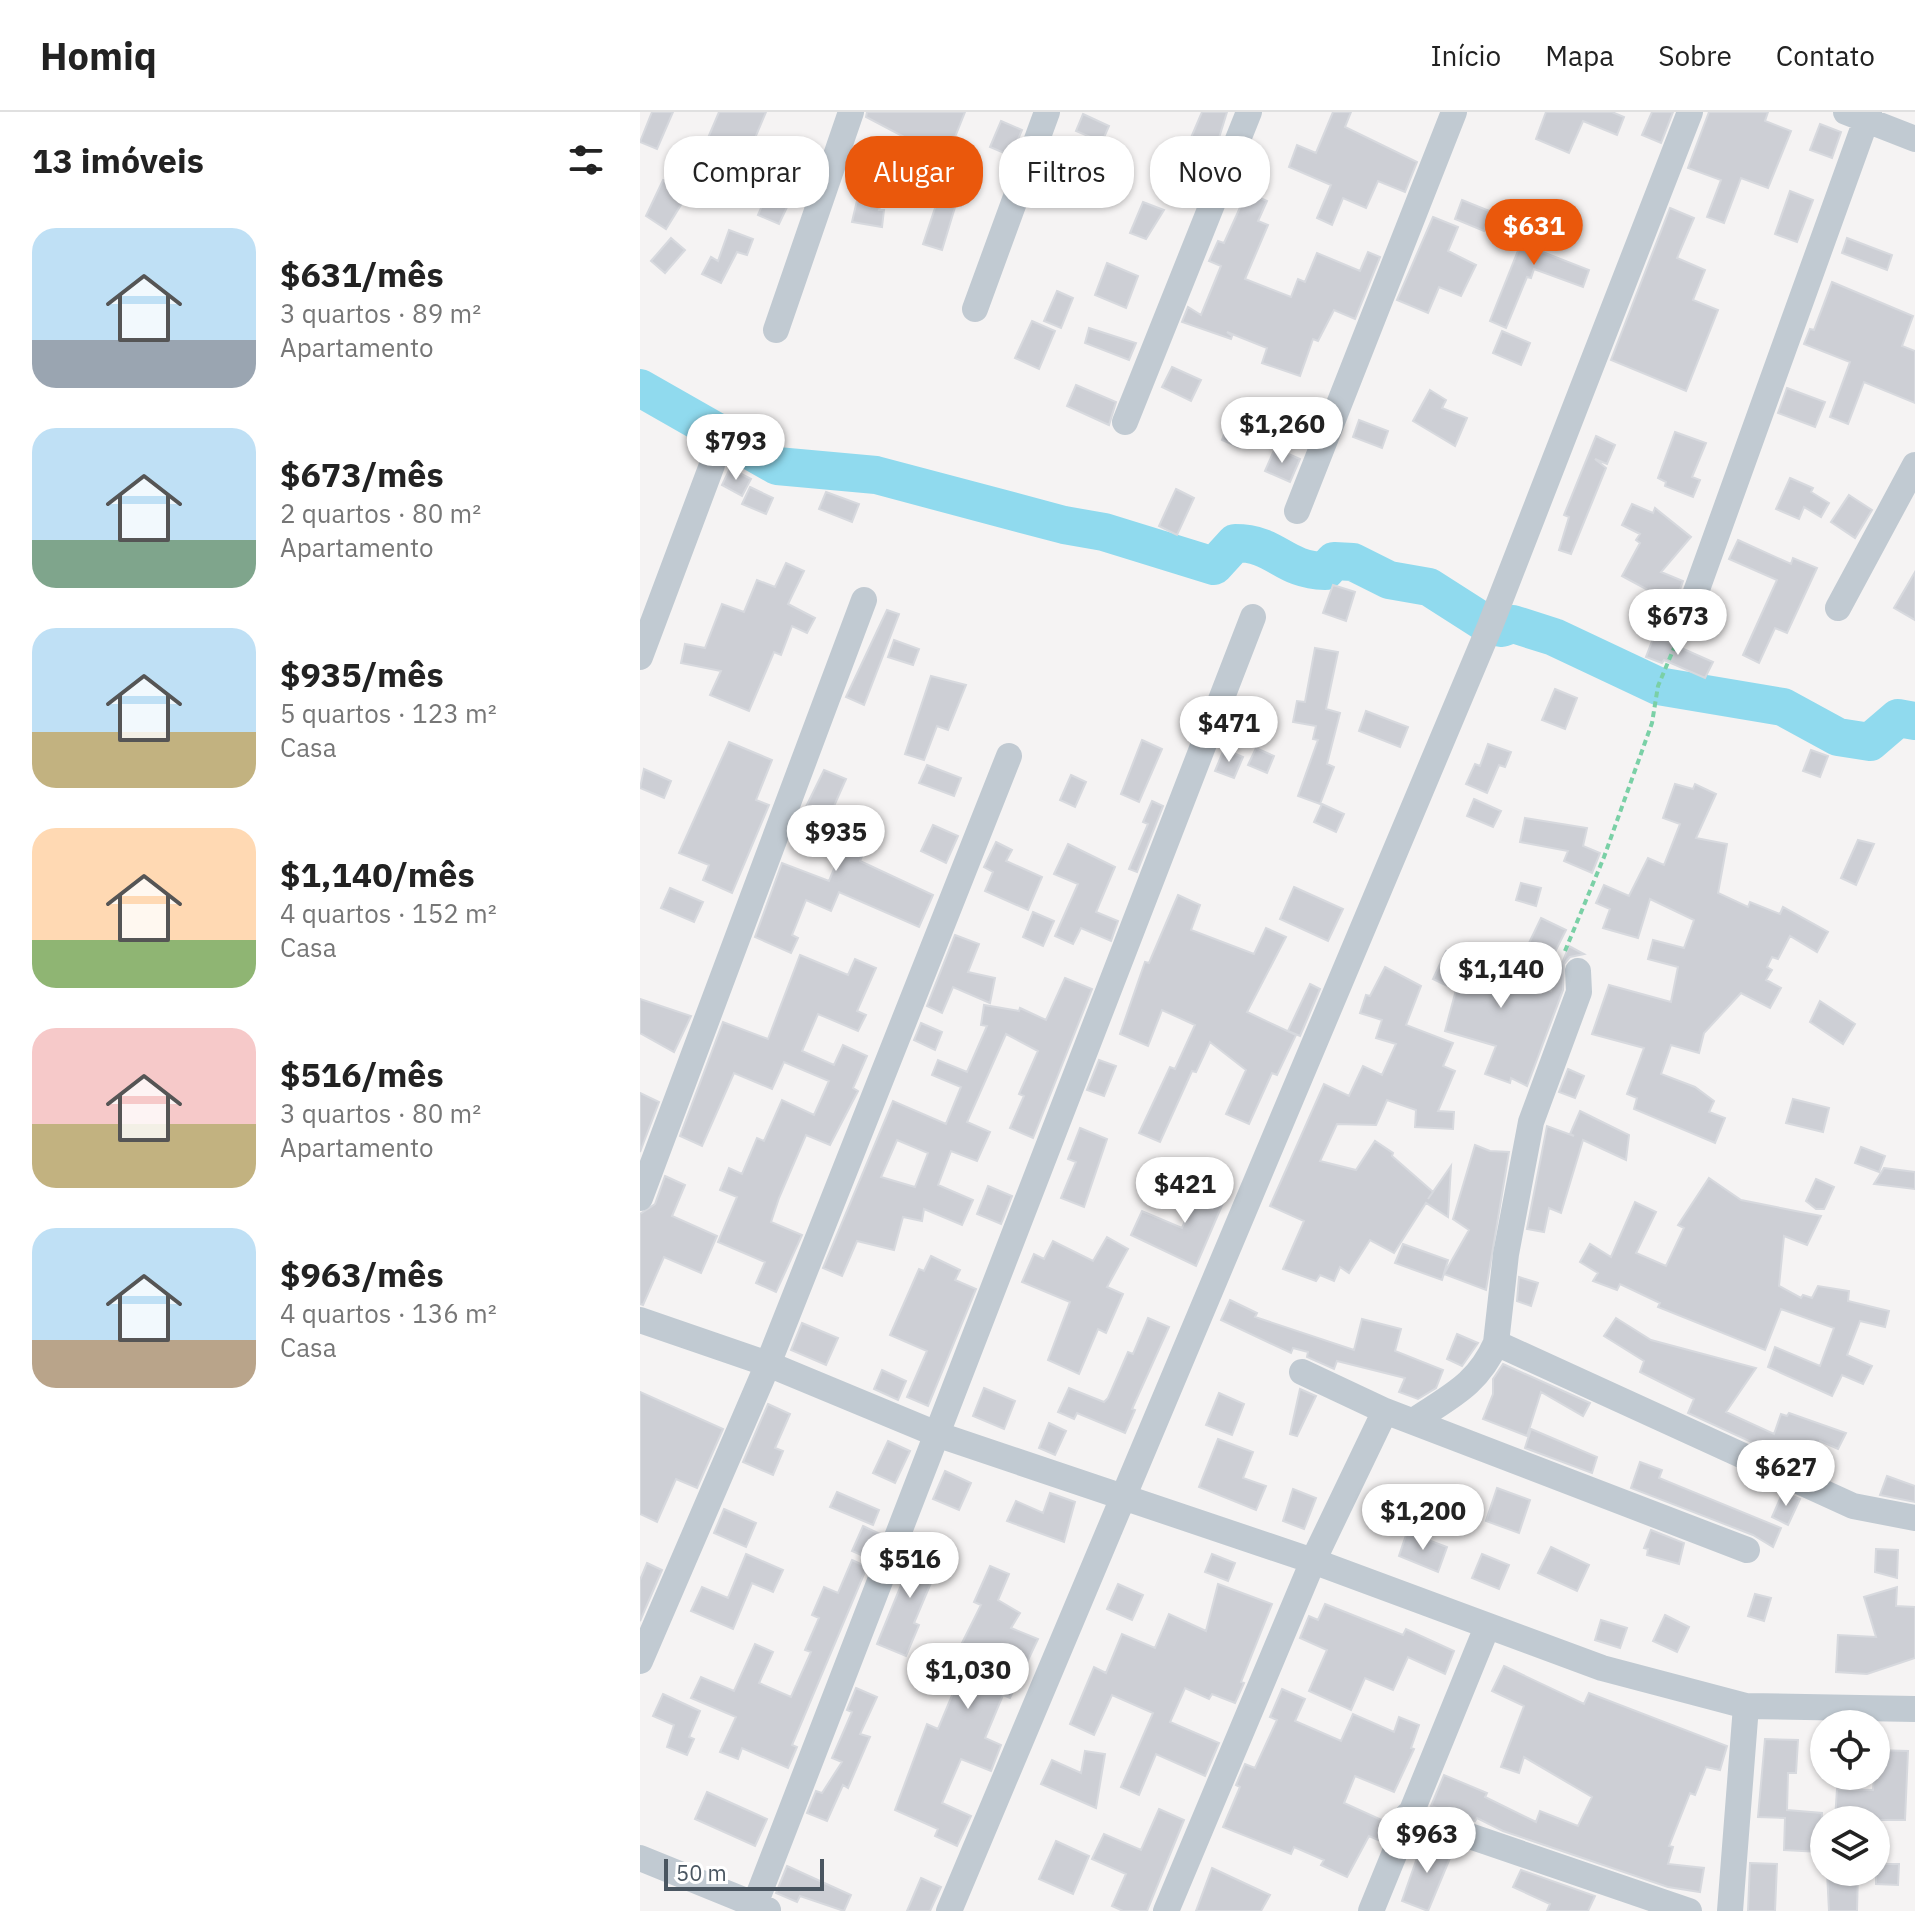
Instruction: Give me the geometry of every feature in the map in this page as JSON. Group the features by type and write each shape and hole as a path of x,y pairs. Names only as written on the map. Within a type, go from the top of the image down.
{"street":[{"path":"776,330 851,112"},
{"path":"975,309 1047,112"},
{"path":"1125,422 1249,112"},
{"path":"1297,511 1454,112"},
{"path":"949,1911 1490,626 1690,112"},
{"path":"1683,628 1860,114 1915,139"},
{"path":"640,657 712,465"},
{"path":"1838,608 1915,465"},
{"path":"640,1198 864,600"},
{"path":"640,1858 763,1908 939,1435 1253,617"},
{"path":"640,1661 768,1364 1009,756"},
{"path":"1415,1420 1472,1382 1486,1367 1496,1343 1506,1254 1531,1122 1579,992 1578,971"},
{"path":"640,1320 768,1364 939,1435 1313,1561 1602,1668 1746,1706 1915,1709"},
{"path":"1496,1343 1853,1506 1915,1518"},
{"path":"1302,1372 1385,1411 1747,1550"},
{"path":"1166,1911 1313,1561 1385,1411"},
{"path":"1371,1911 1487,1627"},
{"path":"1730,1911 1746,1706"},
{"path":"1408,1815 1689,1911"}],"path":[{"path":"1578,971 1565,961 1565,951 1604,857 1652,723 1658,686 1683,628"}],"building":[{"path":"652,112 673,112 657,149 640,142"},
{"path":"719,112 766,112 756,136 709,136"},
{"path":"867,112 965,112 955,136 902,136 866,117"},
{"path":"1202,112 1227,112 1220,136 1192,136"},
{"path":"1333,112 1351,112 1345,127 1417,162 1405,192 1378,181 1366,208 1343,198 1332,225 1317,218 1331,185 1289,167 1297,145 1316,153"},
{"path":"1546,112 1612,112 1624,117 1617,135 1583,121 1569,153 1536,139"},
{"path":"1652,112 1673,112 1661,143 1642,135"},
{"path":"1709,112 1768,112 1765,121 1791,131 1768,188 1741,178 1724,223 1707,217 1721,180 1688,168"},
{"path":"1083,114 1109,126 1105,136 1088,136 1076,131"},
{"path":"1001,121 1022,130 1019,136 999,136 999,151 990,147"},
{"path":"1820,124 1841,132 1832,158 1810,150"},
{"path":"664,180 664,208 679,208 666,229 646,216"},
{"path":"1790,191 1813,200 1797,242 1775,234"},
{"path":"1462,200 1492,212 1484,231 1455,219"},
{"path":"1143,202 1150,205 1150,208 1164,210 1146,239 1130,233"},
{"path":"761,208 787,208 779,224 758,215"},
{"path":"855,208 884,210 882,227 852,222"},
{"path":"935,208 955,208 942,250 923,244"},
{"path":"1240,208 1264,208 1258,221 1268,225 1245,279 1291,297 1298,279 1305,282 1317,253 1360,271 1368,252 1380,257 1355,319 1334,310 1318,341 1313,339 1300,376 1262,363 1267,348 1227,332 1231,339 1182,322 1188,307 1201,315 1221,266 1209,261 1218,241 1224,243"},
{"path":"1535,208 1555,216 1540,251 1589,270 1583,287 1534,269 1531,278 1527,277 1506,328 1490,321"},
{"path":"1670,208 1694,218 1677,258 1705,270 1693,300 1718,310 1686,391 1611,360"},
{"path":"1433,217 1458,227 1448,251 1476,265 1461,296 1439,287 1428,313 1397,300"},
{"path":"729,230 753,239 747,255 737,252 721,283 702,274 711,257 718,261"},
{"path":"671,238 685,250 665,273 651,261"},
{"path":"1847,238 1892,255 1887,270 1842,253"},
{"path":"1107,263 1138,276 1126,308 1095,295"},
{"path":"1832,282 1913,316 1902,346 1915,351 1915,403 1864,382 1848,424 1830,417 1850,362 1804,344 1810,329 1814,330"},
{"path":"1057,291 1073,298 1061,328 1044,321"},
{"path":"1032,321 1055,331 1039,369 1015,358"},
{"path":"1089,328 1136,343 1129,360 1085,343"},
{"path":"1502,331 1530,343 1521,365 1493,353"},
{"path":"1172,367 1201,380 1191,401 1162,387"},
{"path":"1076,385 1116,402 1109,425 1067,406"},
{"path":"1787,388 1825,402 1815,427 1778,413"},
{"path":"1430,390 1446,400 1442,408 1467,418 1455,446 1413,421"},
{"path":"1230,418 1247,424 1238,447 1222,440"},
{"path":"1359,420 1388,431 1382,448 1353,437"},
{"path":"1675,432 1706,443 1692,477 1700,480 1693,497 1665,486 1666,482 1658,478"},
{"path":"1596,436 1615,445 1607,464 1595,459 1606,468 1571,554 1559,550 1569,517 1564,515"},
{"path":"1275,448 1300,459 1290,482 1265,471"},
{"path":"730,468 751,479 742,496 722,485"},
{"path":"1790,478 1813,488 1811,492 1829,503 1821,517 1804,507 1799,519 1776,509"},
{"path":"750,487 773,498 766,514 742,504"},
{"path":"1176,489 1194,498 1177,535 1159,526"},
{"path":"826,492 859,504 852,522 819,509"},
{"path":"1849,495 1872,510 1855,538 1831,522"},
{"path":"1632,504 1653,513 1655,508 1691,537 1661,572 1683,581 1677,598 1669,594 1666,600 1622,576 1640,543 1636,540 1640,534 1622,525"},
{"path":"1738,540 1791,564 1793,558 1817,568 1787,633 1775,628 1759,663 1743,655 1777,580 1729,559"},
{"path":"786,563 804,571 788,604 815,618 807,633 792,626 781,655 774,652 749,711 710,695 721,671 681,663 685,644 705,648 722,604 744,612 757,580 775,587"},
{"path":"1915,572 1915,620 1894,608"},
{"path":"1333,585 1355,592 1346,621 1323,613"},
{"path":"887,610 899,614 864,705 846,697"},
{"path":"1654,636 1713,662 1705,678 1664,660 1662,663 1646,657"},
{"path":"894,640 919,649 913,665 888,657"},
{"path":"1315,648 1338,652 1326,709 1340,713 1327,764 1334,767 1320,804 1298,796 1318,740 1313,739 1316,726 1293,722 1297,701 1305,702"},
{"path":"931,676 966,685 948,730 937,726 924,760 905,754"},
{"path":"1555,689 1577,698 1565,729 1542,720"},
{"path":"1366,711 1408,727 1400,747 1359,731"},
{"path":"1142,740 1162,749 1139,802 1121,794"},
{"path":"729,742 772,760 756,800 769,805 732,893 703,880 709,865 679,853"},
{"path":"1488,744 1511,752 1505,767 1499,765 1487,793 1466,784 1475,764 1480,766"},
{"path":"1256,748 1274,756 1267,773 1248,765"},
{"path":"1224,749 1243,757 1234,778 1215,771"},
{"path":"1811,750 1828,756 1820,777 1803,771"},
{"path":"927,765 961,778 954,796 919,783"},
{"path":"644,769 671,781 664,798 640,788"},
{"path":"824,770 846,779 834,806 876,824 860,861 933,895 919,927 839,892 831,911 806,900 792,935 798,938 791,953 755,937 782,863 829,881 844,845 797,825"},
{"path":"1071,775 1086,782 1075,807 1060,800"},
{"path":"1675,784 1693,789 1695,784 1716,794 1696,838 1727,844 1718,893 1748,907 1750,902 1780,914 1783,907 1828,932 1817,952 1790,936 1778,959 1772,957 1767,967 1772,970 1766,980 1781,988 1770,1008 1741,993 1704,1033 1699,1053 1671,1045 1661,1074 1695,1087 1714,1101 1709,1112 1725,1118 1715,1143 1634,1109 1637,1098 1627,1094 1644,1048 1592,1034 1609,985 1671,1002 1678,967 1648,959 1653,940 1684,948 1694,920 1650,899 1638,938 1603,928 1610,909 1596,903 1604,885 1629,896 1648,858 1664,865 1680,824 1663,818"},
{"path":"1474,799 1501,811 1493,827 1467,816"},
{"path":"1152,801 1163,806 1137,872 1129,869 1148,824 1143,822"},
{"path":"1322,804 1344,814 1336,832 1314,822"},
{"path":"1525,818 1587,828 1583,846 1600,853 1592,873 1564,861 1568,851 1520,842"},
{"path":"933,825 958,836 946,863 921,851"},
{"path":"1858,840 1874,844 1856,885 1841,878"},
{"path":"996,842 1012,850 1006,861 1042,877 1028,910 985,891 993,872 984,867"},
{"path":"1068,844 1115,867 1096,912 1118,921 1111,941 1081,928 1073,944 1055,936 1078,884 1054,874"},
{"path":"1521,883 1541,888 1536,906 1516,900"},
{"path":"1294,887 1343,909 1328,941 1280,919"},
{"path":"670,888 703,902 694,922 661,908"},
{"path":"1178,895 1200,905 1191,930 1254,954 1266,928 1286,937 1247,1012 1296,1035 1277,1075 1272,1073 1249,1124 1226,1114 1246,1070 1210,1042 1196,1072 1192,1071 1160,1142 1139,1133 1170,1067 1175,1069 1195,1025 1162,1010 1148,1046 1120,1034 1145,962 1149,963"},
{"path":"1033,912 1054,921 1043,946 1023,937"},
{"path":"1541,918 1566,930 1554,954 1529,943"},
{"path":"955,935 979,944 968,972 995,978 990,1003 953,987 942,1013 927,1006"},
{"path":"1483,945 1511,956 1504,973 1551,991 1569,946 1584,954 1570,957 1564,964 1563,990 1527,1086 1511,1078 1510,1083 1485,1074 1496,1046 1445,1031 1456,990 1433,979 1446,951 1475,964"},
{"path":"800,955 848,975 855,959 876,968 857,1011 866,1015 858,1031 818,1014 802,1051 834,1065 843,1045 867,1056 853,1088 858,1091 830,1145 806,1135 779,1198 771,1222 802,1235 776,1292 756,1283 765,1262 718,1242 737,1197 720,1190 729,1168 742,1174 757,1138 764,1141 782,1100 814,1115 829,1081 784,1062 772,1089 734,1073 702,1146 680,1136 723,1022 768,1039"},
{"path":"1385,967 1421,986 1406,1025 1453,1043 1443,1066 1455,1071 1438,1111 1454,1112 1453,1129 1415,1127 1416,1110 1387,1100 1376,1125 1337,1124 1320,1161 1356,1170 1375,1141 1393,1153 1392,1156 1433,1192 1451,1166 1448,1217 1426,1203 1394,1253 1370,1240 1349,1273 1340,1267 1334,1281 1320,1275 1316,1281 1283,1269 1304,1221 1270,1206 1324,1084 1349,1096 1363,1066 1382,1075 1396,1044 1376,1038 1382,1020 1360,1013 1366,995 1370,996"},
{"path":"1065,978 1092,989 1033,1138 1010,1128 1024,1096 1019,1094 1038,1051 1006,1034 967,1122 990,1132 977,1161 951,1151 938,1185 973,1200 962,1225 924,1209 922,1221 903,1217 894,1250 857,1241 842,1276 823,1268 893,1101 946,1124 961,1087 932,1075 938,1060 967,1072 987,1026 981,1025 984,1005 1019,1011 1020,1008 1046,1020","holes":["897,1140 928,1153 915,1187 881,1177"]},
{"path":"1310,984 1320,989 1300,1036 1288,1031"},
{"path":"640,999 691,1016 674,1052 640,1033"},
{"path":"1820,1001 1855,1024 1843,1044 1810,1022"},
{"path":"921,1023 942,1032 935,1050 914,1040"},
{"path":"1099,1060 1116,1066 1104,1096 1087,1090"},
{"path":"1568,1069 1584,1076 1575,1098 1559,1092"},
{"path":"640,1093 659,1102 640,1152"},
{"path":"1793,1099 1829,1108 1823,1132 1786,1123"},
{"path":"1580,1111 1629,1135 1626,1160 1583,1140 1561,1213 1549,1208 1544,1232 1527,1229 1547,1126 1574,1136 1570,1134"},
{"path":"1080,1128 1107,1139 1084,1207 1061,1198 1076,1162 1068,1159"},
{"path":"1475,1145 1490,1151 1509,1152 1486,1290 1444,1274 1469,1230 1453,1219"},
{"path":"1861,1147 1885,1156 1879,1172 1855,1163"},
{"path":"1884,1168 1915,1172 1915,1189 1874,1184"},
{"path":"665,1176 685,1185 672,1216 717,1236 701,1273 664,1257 643,1305 640,1304 640,1214 655,1204"},
{"path":"1202,1178 1229,1189 1196,1266 1131,1235 1142,1211 1182,1228"},
{"path":"1709,1178 1741,1200 1821,1216 1807,1245 1784,1236 1779,1286 1801,1298 1803,1295 1812,1298 1818,1286 1849,1291 1848,1301 1889,1311 1885,1327 1860,1321 1847,1355 1872,1366 1863,1384 1842,1375 1832,1396 1768,1367 1775,1347 1820,1366 1834,1328 1781,1309 1765,1350 1658,1307 1660,1303 1620,1284 1617,1290 1593,1281 1598,1273 1580,1262 1590,1244 1611,1257 1635,1202 1656,1212 1636,1253 1666,1266 1684,1228 1678,1225"},
{"path":"1816,1179 1834,1187 1824,1209 1816,1209 1806,1201"},
{"path":"988,1186 1012,1196 1001,1224 977,1214"},
{"path":"1107,1237 1128,1249 1107,1287 1123,1294 1106,1333 1098,1329 1079,1374 1048,1360 1070,1302 1022,1282 1034,1254 1044,1259 1053,1241 1093,1261"},
{"path":"1403,1244 1448,1260 1442,1280 1395,1263"},
{"path":"931,1256 960,1270 955,1280 976,1289 928,1406 907,1397 927,1351 890,1335 919,1269 924,1271"},
{"path":"1519,1277 1538,1283 1531,1306 1517,1301"},
{"path":"1230,1300 1257,1313 1255,1317 1354,1350 1362,1319 1401,1329 1395,1351 1443,1370 1436,1388 1418,1399 1399,1392 1405,1378 1337,1361 1334,1369 1307,1357 1308,1352 1293,1348 1291,1353 1221,1320"},
{"path":"1148,1318 1169,1327 1132,1409 1135,1410 1125,1433 1077,1413 1074,1419 1058,1412 1069,1388 1104,1402 1108,1398 1128,1352 1133,1354"},
{"path":"1616,1318 1651,1340 1756,1368 1726,1412 1774,1434 1781,1414 1787,1416 1789,1413 1846,1433 1838,1449 1820,1441 1806,1467 1688,1413 1694,1399 1640,1372 1644,1361 1604,1336"},
{"path":"802,1323 838,1338 826,1365 791,1350"},
{"path":"1457,1334 1478,1343 1462,1366 1447,1359"},
{"path":"1503,1364 1590,1403 1583,1416 1541,1392 1527,1436 1483,1419 1493,1394 1493,1379"},
{"path":"882,1370 906,1381 898,1400 874,1389"},
{"path":"984,1388 1015,1401 1004,1429 973,1416"},
{"path":"1300,1389 1316,1396 1297,1436 1290,1434"},
{"path":"640,1392 723,1429 697,1488 676,1479 657,1522 640,1514"},
{"path":"1219,1393 1244,1404 1232,1435 1206,1425"},
{"path":"768,1404 790,1414 775,1448 783,1451 773,1475 743,1462"},
{"path":"1049,1423 1066,1431 1055,1455 1039,1448"},
{"path":"1531,1429 1597,1457 1592,1473 1525,1448"},
{"path":"1218,1439 1253,1452 1243,1478 1266,1486 1256,1510 1199,1487"},
{"path":"888,1441 910,1451 895,1483 873,1473"},
{"path":"1640,1462 1662,1470 1659,1478 1781,1528 1773,1547 1753,1535 1631,1488"},
{"path":"945,1471 971,1483 959,1510 933,1499"},
{"path":"1887,1476 1915,1486 1915,1502 1880,1495"},
{"path":"1497,1488 1530,1500 1519,1533 1486,1521"},
{"path":"1293,1489 1316,1498 1304,1529 1283,1521"},
{"path":"837,1492 879,1510 873,1525 830,1507"},
{"path":"1783,1492 1800,1499 1788,1525 1772,1517"},
{"path":"1050,1493 1075,1502 1064,1542 1007,1521 1016,1501 1043,1513"},
{"path":"724,1509 756,1523 746,1547 714,1533"},
{"path":"863,1526 880,1534 870,1559 852,1551"},
{"path":"1651,1530 1684,1543 1679,1564 1647,1555 1648,1549 1644,1548"},
{"path":"1407,1532 1447,1547 1438,1572 1399,1556"},
{"path":"919,1541 944,1552 914,1623 919,1625 906,1656 877,1644"},
{"path":"1551,1547 1589,1565 1577,1591 1538,1573"},
{"path":"1876,1549 1898,1550 1897,1578 1875,1572"},
{"path":"746,1554 783,1570 773,1592 752,1583 733,1629 691,1611 702,1587 728,1598"},
{"path":"1212,1554 1235,1563 1228,1581 1205,1572"},
{"path":"1482,1554 1509,1565 1499,1589 1472,1578"},
{"path":"852,1560 867,1567 792,1745 797,1747 788,1768 742,1748 738,1759 720,1752 736,1717 691,1698 701,1677 734,1691 755,1644 773,1652 759,1683 791,1697 811,1652 805,1650 819,1618 812,1615 824,1587 838,1593"},
{"path":"647,1563 662,1570 640,1621 640,1580"},
{"path":"990,1566 1009,1574 998,1600 1020,1613 1011,1628 1038,1639 1010,1698 1003,1695 985,1738 1001,1745 991,1771 961,1759 942,1803 971,1816 957,1846 935,1836 938,1829 895,1810 927,1724 938,1729 961,1674 949,1669 981,1605 974,1602"},
{"path":"1118,1584 1143,1595 1132,1620 1107,1609"},
{"path":"1218,1584 1272,1604 1241,1682 1244,1683 1235,1703 1212,1694 1209,1699 1185,1688 1170,1722 1219,1743 1205,1776 1156,1754 1139,1795 1121,1787 1153,1713 1112,1695 1094,1735 1070,1724 1094,1667 1106,1673 1122,1634 1155,1648 1169,1614 1206,1631"},
{"path":"1897,1587 1896,1606 1915,1607 1915,1658 1867,1674 1836,1672 1838,1635 1876,1637 1864,1597"},
{"path":"1755,1594 1771,1598 1764,1621 1748,1616"},
{"path":"1325,1604 1403,1635 1406,1629 1454,1651 1445,1674 1408,1657 1393,1690 1365,1678 1351,1710 1309,1691 1327,1650 1300,1638 1309,1616 1318,1620"},
{"path":"1665,1615 1689,1627 1677,1652 1653,1641"},
{"path":"1601,1620 1627,1628 1620,1648 1595,1640"},
{"path":"1504,1666 1584,1704 1589,1693 1727,1746 1720,1770 1706,1767 1695,1795 1690,1793 1669,1846 1673,1847 1668,1864 1704,1868 1700,1892 1668,1887 1503,1831 1477,1818 1475,1821 1431,1806 1444,1775 1487,1793 1485,1797 1536,1822 1540,1811 1578,1826 1592,1797 1524,1757 1519,1773 1501,1767 1524,1706 1492,1691"},
{"path":"856,1688 877,1697 860,1734 870,1737 848,1788 843,1785 827,1821 807,1813 816,1791 822,1793 842,1762 832,1758 852,1712 847,1710"},
{"path":"1282,1689 1305,1699 1295,1721 1341,1741 1353,1714 1394,1732 1399,1717 1419,1725 1411,1748 1414,1749 1394,1792 1355,1776 1344,1803 1386,1822 1378,1840 1369,1836 1347,1877 1321,1865 1324,1860 1294,1847 1291,1854 1223,1827 1240,1787 1236,1785 1245,1764 1255,1768 1277,1720 1270,1717"},
{"path":"663,1694 700,1711 689,1737 694,1739 687,1755 667,1747 674,1725 653,1716"},
{"path":"1765,1739 1798,1740 1796,1773 1788,1773 1787,1810 1810,1812 1810,1851 1784,1850 1785,1818 1758,1817"},
{"path":"1890,1750 1908,1751 1905,1820 1890,1820 1890,1806 1836,1806 1837,1790 1890,1790"},
{"path":"1085,1751 1105,1754 1096,1808 1041,1784 1052,1760 1081,1773"},
{"path":"707,1792 767,1819 755,1846 695,1819"},
{"path":"1159,1809 1184,1820 1147,1911 1123,1911 1112,1906 1126,1874 1092,1859 1104,1834 1141,1850"},
{"path":"1424,1838 1453,1851 1428,1911 1402,1901"},
{"path":"1056,1841 1089,1856 1073,1894 1039,1879"},
{"path":"1750,1863 1777,1864 1775,1911 1748,1911"},
{"path":"1890,1864 1899,1864 1898,1885 1890,1885"},
{"path":"787,1866 851,1895 844,1911 800,1896 797,1902 776,1893"},
{"path":"1212,1868 1270,1895 1261,1911 1196,1911"},
{"path":"1521,1870 1595,1896 1588,1911 1547,1911 1550,1904 1513,1887"},
{"path":"921,1878 941,1887 930,1911 907,1911"},
{"path":"1828,1886 1858,1886 1857,1911 1829,1911"}],"waterway":[{"path":"640,388 777,466 876,475 1064,525 1104,532 1214,566 1235,543 1261,547 1311,570 1325,571 1334,561 1353,562 1389,580 1429,587 1490,626 1502,628 1513,624 1554,637 1658,686 1783,707 1838,737 1870,742 1898,718 1915,721"}]}
